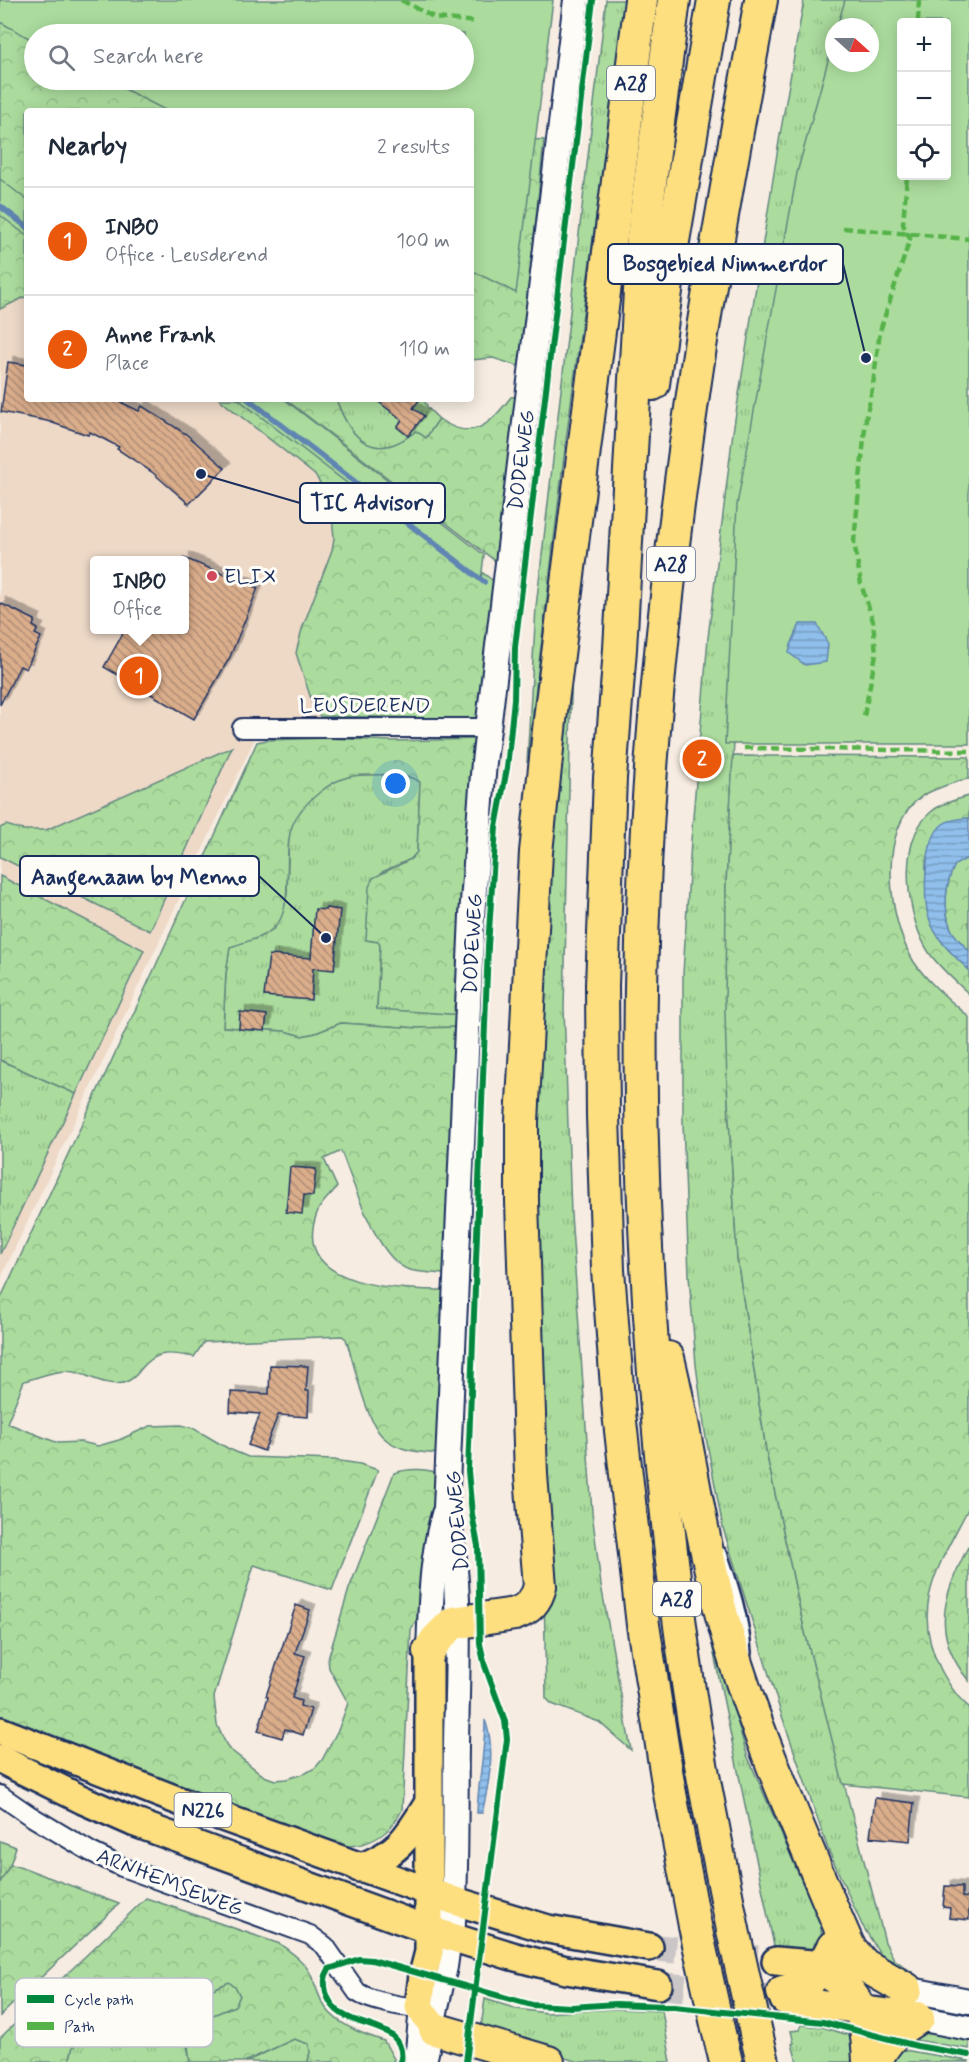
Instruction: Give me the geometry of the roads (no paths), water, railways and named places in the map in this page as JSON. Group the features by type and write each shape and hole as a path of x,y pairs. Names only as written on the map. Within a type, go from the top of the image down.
{"highway":[{"name":"A28","path":"458,1622 523,1612 533,1602 540,1586 531,1475 522,1202 523,1098 536,852 552,702 641,0"},
{"name":"A28","path":"674,0 643,237 620,650 610,778 602,985 603,1116 608,1270 619,1413 643,1625 668,1783 695,1926 726,2062"},
{"name":"A28","path":"620,650 633,529 673,241 714,0"},
{"name":"A28","path":"760,2048 704,1783 682,1637 661,1465 646,1264 641,985 650,787 661,644 678,502 700,345 761,0"},
{"name":"A28","path":"646,1264 680,1406 698,1516 721,1615 749,1705 849,1947 864,1965 909,2008"},
{"path":"429,1651 449,1626 458,1622"},
{"path":"783,1996 800,1987 824,1965 841,1929"},
{"path":"824,1965 851,1994 861,2009 868,2034 869,2062"},
{"path":"875,2062 888,2039 902,2027 909,2008"},
{"path":"432,2011 548,2062"}],"main road":[{"name":"DODEWEG","path":"429,1651 429,1892 441,1934 429,1952 423,1975 432,2011"},
{"name":"N226","path":"0,1731 348,1864 455,1901 548,1929 649,1947"},
{"name":"ARNHEMSEWEG","path":"0,1759 114,1814 441,1934"},
{"path":"348,1864 383,1858 399,1847 428,1804"},
{"name":"N226","path":"441,1934 566,1970 658,1985"},
{"path":"776,1960 824,1965 909,2008"},
{"path":"783,1996 861,2009 909,2008"}],"street":[{"name":"DODEWEG","path":"429,1651 433,1568 437,1538 446,1508 472,915 487,728 576,0"},
{"name":"LEUSDEREND","path":"242,728 487,728"},
{"name":"DODEWEG","path":"441,1934 455,1901 458,1622 453,1538 446,1508"},
{"name":"ARNHEMSEWEG","path":"0,1795 82,1847 122,1867 310,1935 325,1946 357,1992 364,1997 432,2011"},
{"path":"909,2008 969,2001"},
{"path":"909,2008 969,2028"},
{"path":"414,2062 432,2011"},
{"path":"427,2062 432,2011"}],"water":[{"path":"800,624 817,624 828,644 826,662 805,665 789,653"},
{"path":"969,819 969,857 955,865 949,880 946,905 951,929 969,951 969,970 946,947 932,926 927,909 925,883 928,854 937,831 948,821"},
{"path":"485,1720 490,1742 490,1766 482,1813 477,1813 484,1744"}],"waterway":[{"path":"0,206 24,225"},
{"path":"252,402 484,582"}],"tunnel":[{"path":"649,1947 776,1961"},
{"path":"658,1985 784,2000"}],"place":[{"name":"Bosgebied Nimmerdor","path":"866,358"},
{"name":"TIC Advisory","path":"201,474"},
{"name":"ELIX","path":"212,576"},
{"name":"INBO","path":"139,676"},
{"name":"Anne Frank","path":"702,759"},
{"name":"Aangenaam by Menno","path":"326,938"}]}
